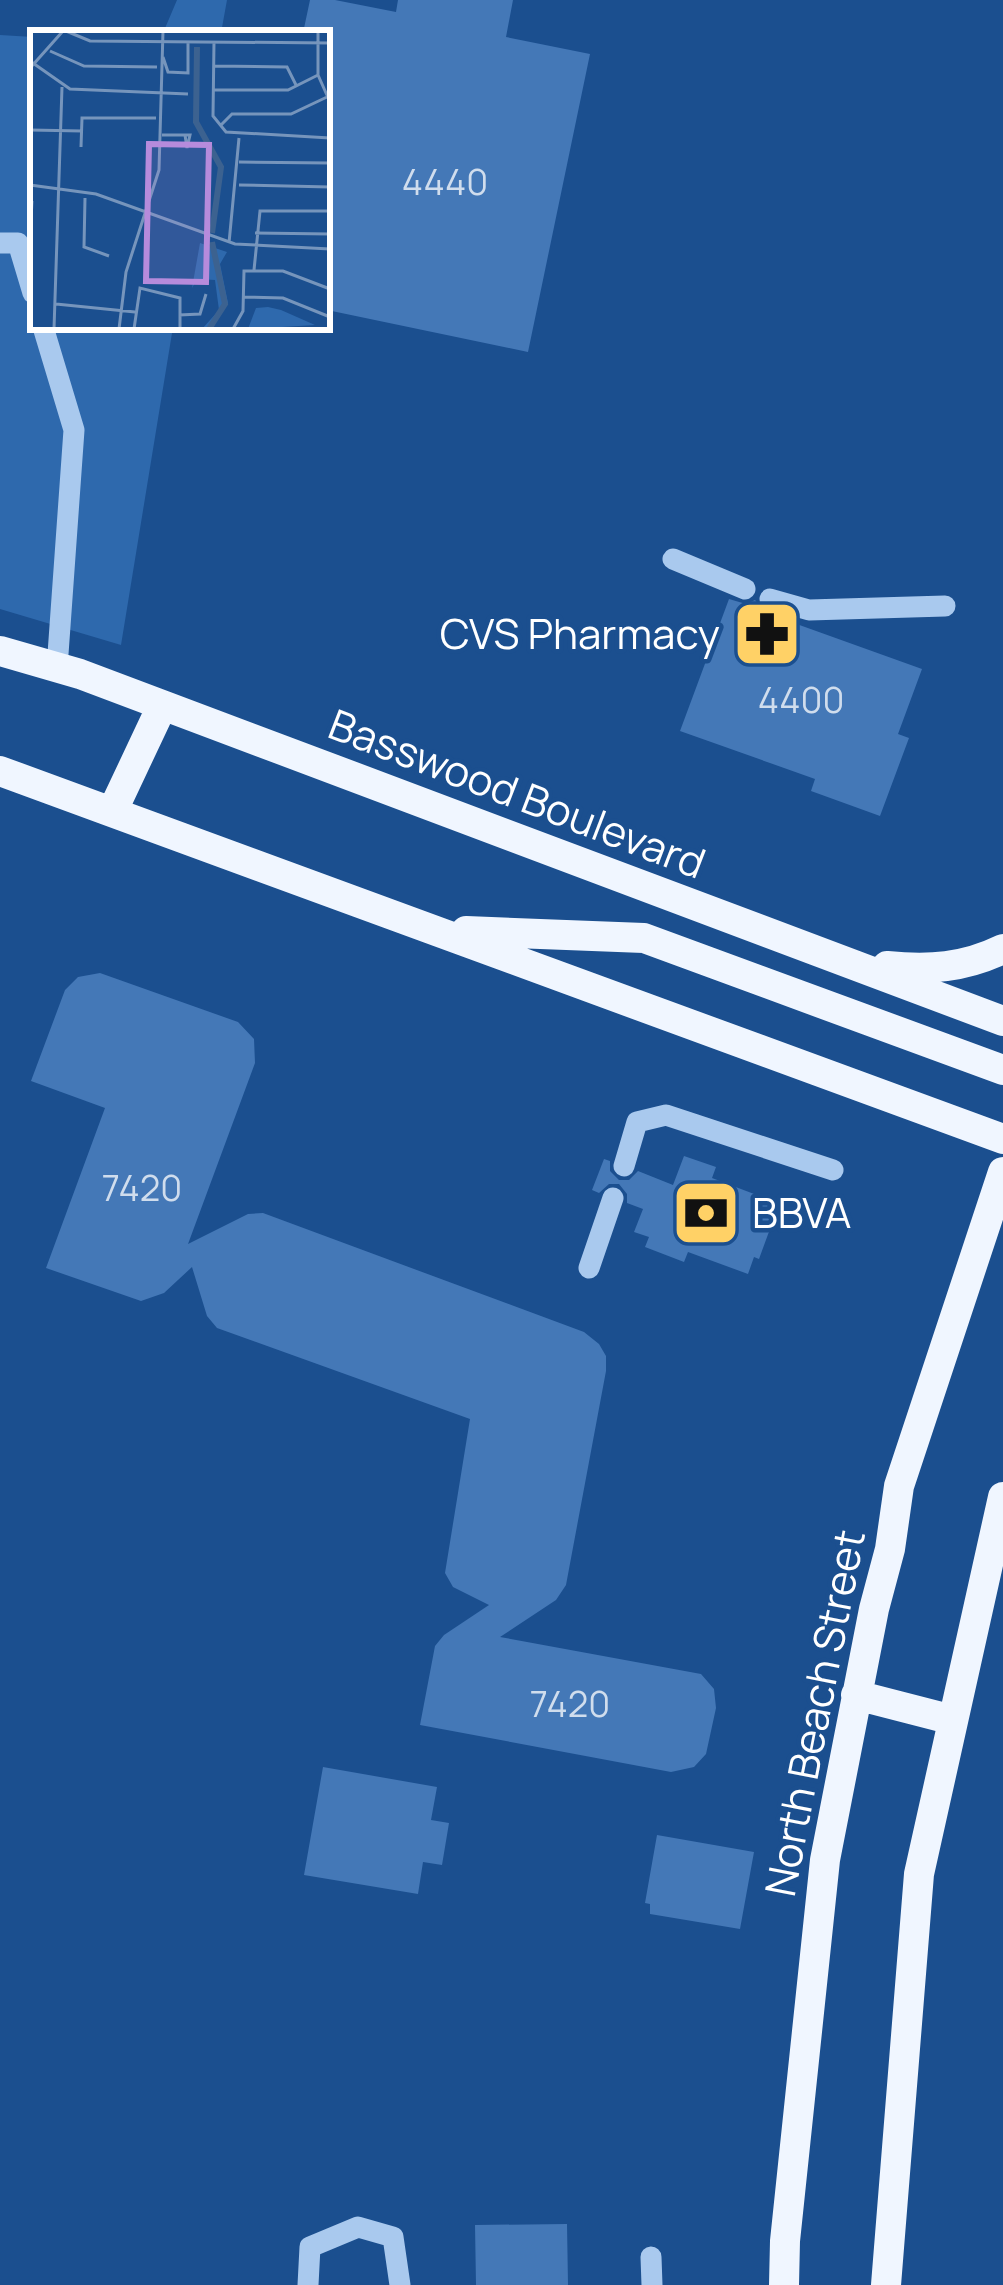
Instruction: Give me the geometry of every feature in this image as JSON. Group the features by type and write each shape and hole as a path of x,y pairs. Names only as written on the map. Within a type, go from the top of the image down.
{"main road":[{"name":"Basswood Boulevard","path":"6,653 162,706 1003,1021"},
{"path":"113,810 162,706"},
{"path":"0,771 1003,1139"},
{"path":"436,929 644,938 1003,1070"},
{"path":"845,962 930,970 978,962 1003,949"},
{"name":"North Beach Street","path":"784,2285 825,1860 856,1695 890,1549 899,1486 1003,1172"},
{"path":"886,2285 919,1874 1003,1497"},
{"path":"856,1695 953,1720"}],"lane":[{"path":"17,243 30,283"},
{"path":"45,330 74,430 57,668"},
{"path":"674,559 745,589"},
{"path":"770,598 809,610 945,606"},
{"path":"623,1166 637,1122 666,1115 833,1170"},
{"path":"589,1268 613,1198"},
{"path":"308,2285 310,2248 358,2227 393,2237 400,2285"},
{"path":"652,2257 652,2285"}],"shaded area":[{"path":"177,0 227,0 222,30 164,30"},
{"path":"0,35 30,37 30,330 173,330 121,645 0,609"}],"building":[{"path":"310,0 396,12 398,0 513,0 506,37 590,54 528,352 330,311 330,30 304,30"},
{"name":"CVS Pharmacy","path":"729,599 746,604 755,600 766,613 922,669 898,734 909,738 880,816 811,791 815,779 680,731"},
{"path":"100,973 238,1022 254,1039 255,1063 188,1244 248,1214 263,1213 584,1332 599,1344 606,1356 606,1371 566,1585 556,1600 500,1637 701,1674 714,1689 716,1708 706,1754 694,1767 671,1772 420,1725 435,1646 489,1605 453,1587 445,1573 470,1419 217,1328 207,1316 192,1267 164,1293 141,1301 46,1268 105,1108 31,1081 65,990 78,977"},
{"name":"BBVA","path":"684,1156 716,1167 712,1178 775,1202 759,1259 754,1257 748,1274 688,1252 684,1262 645,1247 649,1237 634,1232 643,1209 627,1203 619,1184 609,1184 599,1193 592,1190 604,1159 610,1161 610,1171 619,1180 629,1180 638,1171 673,1185"},
{"path":"323,1767 437,1787 431,1820 449,1823 442,1865 423,1862 418,1894 304,1875"},
{"path":"657,1835 754,1852 740,1929 650,1914 650,1904 645,1903"},
{"path":"567,2224 568,2285 476,2285 475,2225"}],"place":[{"name":"CVS Pharmacy","path":"767,634"},
{"name":"BBVA","path":"706,1213"}]}
